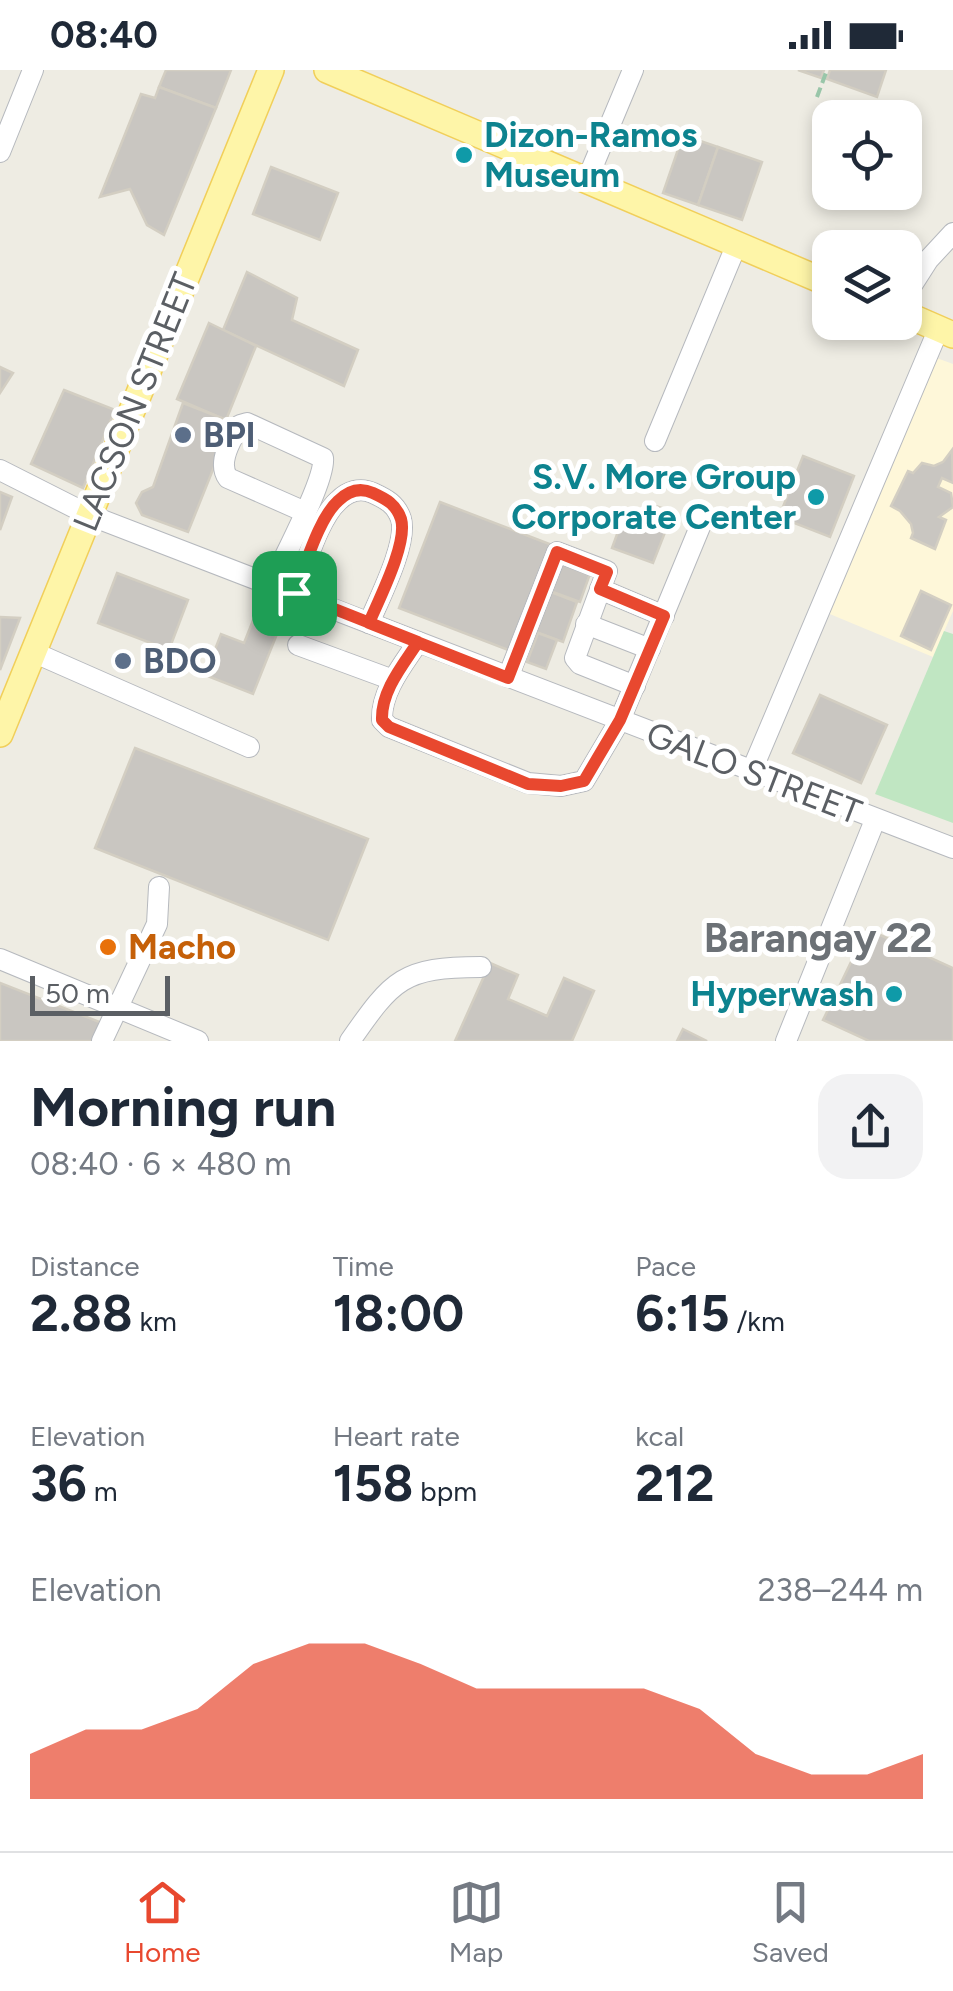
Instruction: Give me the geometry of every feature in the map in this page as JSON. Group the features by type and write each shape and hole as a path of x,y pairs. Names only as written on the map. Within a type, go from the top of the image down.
{"main road":[{"name":"LACSON STREET","path":"0,734 270,70"},
{"path":"327,70 812,277"},
{"path":"922,321 946,331"}],"street":[{"path":"0,152 32,70"},
{"path":"587,180 633,70"},
{"path":"922,269 952,233"},
{"path":"656,441 736,246"},
{"path":"752,770 946,331"},
{"path":"271,585 305,512 324,467 322,458 247,423 240,425 223,462 223,472 228,478 305,512"},
{"name":"GALO STREET","path":"0,470 89,515 953,848"},
{"path":"294,593 325,518 336,502 350,492 364,489 392,502 401,520 401,538 369,623"},
{"path":"418,642 393,680 382,709 382,720 389,727 528,784 561,786 584,781 636,686 704,518"},
{"path":"508,678 557,552 607,572 575,658 636,686"},
{"path":"600,589 664,616"},
{"path":"586,624 650,649"},
{"path":"298,644 393,680"},
{"path":"33,652 249,748"},
{"path":"786,1041 875,820"},
{"path":"102,1041 157,924 158,888"},
{"path":"0,959 198,1041"},
{"path":"350,1041 380,998 417,972 480,967"}],"path":[{"path":"818,97 827,70"}],"shaded area":[{"path":"934,357 953,364 953,611 933,657 825,612"}],"green space":[{"path":"944,631 953,634 953,823 875,794"}],"building":[{"path":"166,70 231,70 216,108 159,87"},
{"path":"798,70 824,70 821,78"},
{"path":"830,70 886,70 877,97 827,79"},
{"path":"159,87 216,108 164,235 147,225 130,189 100,197 141,94 155,98"},
{"path":"683,135 718,147 698,205 663,193"},
{"path":"718,147 762,162 742,220 698,205"},
{"path":"271,167 338,193 320,240 253,214"},
{"path":"247,272 297,298 292,320 358,350 344,386 223,330"},
{"path":"209,323 256,346 226,420 177,399"},
{"path":"0,367 13,373 0,393"},
{"path":"64,390 115,410 83,488 31,464"},
{"path":"183,403 232,422 188,532 142,515 136,503 142,492 153,487"},
{"path":"952,450 953,483 942,478 938,487 951,493 953,507 939,517 946,520 935,549 911,538 911,524 891,506 908,471 913,473 922,463 934,466 943,462"},
{"name":"S.V. More Group Corporate Center","path":"803,456 854,476 830,537 779,517"},
{"path":"0,492 12,497 0,530"},
{"path":"440,502 552,545 511,651 399,608"},
{"path":"647,503 673,512 653,563 612,548 620,526 636,532"},
{"path":"561,560 591,571 580,602 550,591"},
{"path":"117,573 188,600 169,650 98,623"},
{"path":"921,591 951,605 931,650 901,636"},
{"path":"551,592 577,602 563,642 533,631"},
{"path":"0,617 20,618 0,670"},
{"path":"254,618 279,629 253,694 205,675 221,634 244,643"},
{"path":"538,633 557,640 546,669 527,662"},
{"path":"820,695 887,725 861,783 793,753"},
{"path":"135,748 368,839 328,940 95,848"},
{"name":"Hyperwash","path":"867,929 953,968 953,1041 869,1041 823,1020"},
{"path":"490,963 518,975 508,999 547,1016 564,978 594,991 572,1041 455,1041"},
{"path":"0,983 102,1023 95,1041 0,1041"},
{"path":"683,1029 707,1041 677,1041"}],"place":[{"name":"Dizon-Ramos Museum","path":"464,155"},
{"name":"BPI","path":"183,435"},
{"name":"S.V. More Group Corporate Center","path":"816,497"},
{"name":"BDO","path":"123,661"},
{"name":"Macho","path":"108,947"},
{"name":"Hyperwash","path":"894,994"}],"district":[{"name":"Barangay 22","path":"818,938"}],"route":[{"path":"294,593 325,518 336,502 350,492 364,489 392,502 401,520 401,538 369,623 418,642 508,678 557,552 607,572 600,589 664,616 620,720 584,781 561,786 528,784 389,727 382,720 382,709 393,680 418,642 369,623 294,593"}]}
